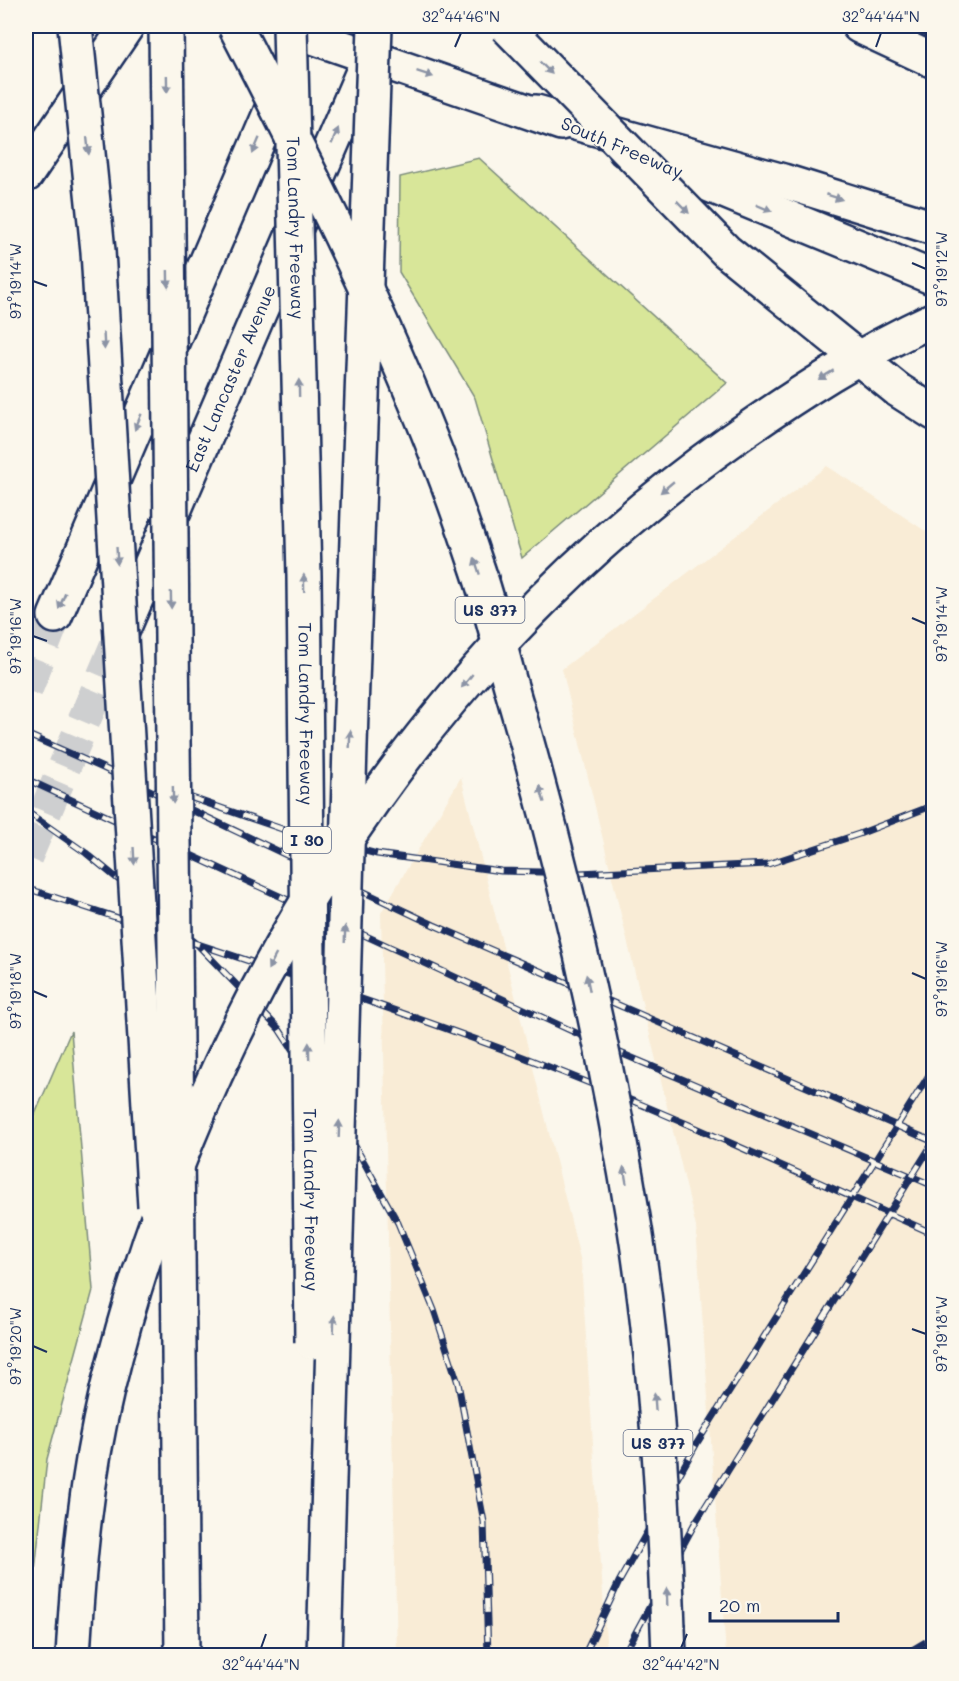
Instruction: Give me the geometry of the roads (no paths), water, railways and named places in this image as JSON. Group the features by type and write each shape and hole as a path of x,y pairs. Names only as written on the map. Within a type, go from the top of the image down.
{"main road":[{"path":"75,26 98,251 181,1641"},
{"path":"26,175 127,26"},
{"path":"166,26 181,1641"},
{"name":"US 377","path":"235,26 332,212 433,446 477,565 547,811 593,1007 635,1232 654,1388 665,1548 669,1656"},
{"name":"East Lancaster Avenue","path":"121,634 295,229 373,40 382,26"},
{"path":"506,26 726,251 898,390 933,412"},
{"path":"859,26 933,61"},
{"path":"55,616 300,28"},
{"name":"South Freeway","path":"300,28 373,40 536,112 933,278"},
{"name":"Tom Landry Freeway","path":"300,28 295,229 304,576 315,1656"},
{"path":"324,1656 373,40"},
{"path":"536,112 783,181 933,228"},
{"path":"74,1656 77,1588 87,1502 106,1393 162,1199 234,1033 316,883 365,811 472,675 600,545 676,480 823,377 933,319"}],"tunnel":[{"path":"26,690 55,616"},
{"path":"26,857 121,634"}],"railway":[{"path":"26,734 103,768 434,925 934,1142"},
{"path":"26,779 611,1049 934,1186"},
{"path":"163,788 282,829 377,854 501,871 579,873 768,864 859,834 934,805"},
{"path":"26,811 86,853 196,943 279,1029 351,1139 398,1223 434,1310 458,1383 484,1522 488,1656"},
{"path":"26,888 324,986 502,1049 666,1115 934,1234"},
{"path":"584,1656 619,1582 697,1443 934,1067"},
{"path":"623,1656 695,1523 934,1141"},
{"path":"902,1656 934,1637"}]}
